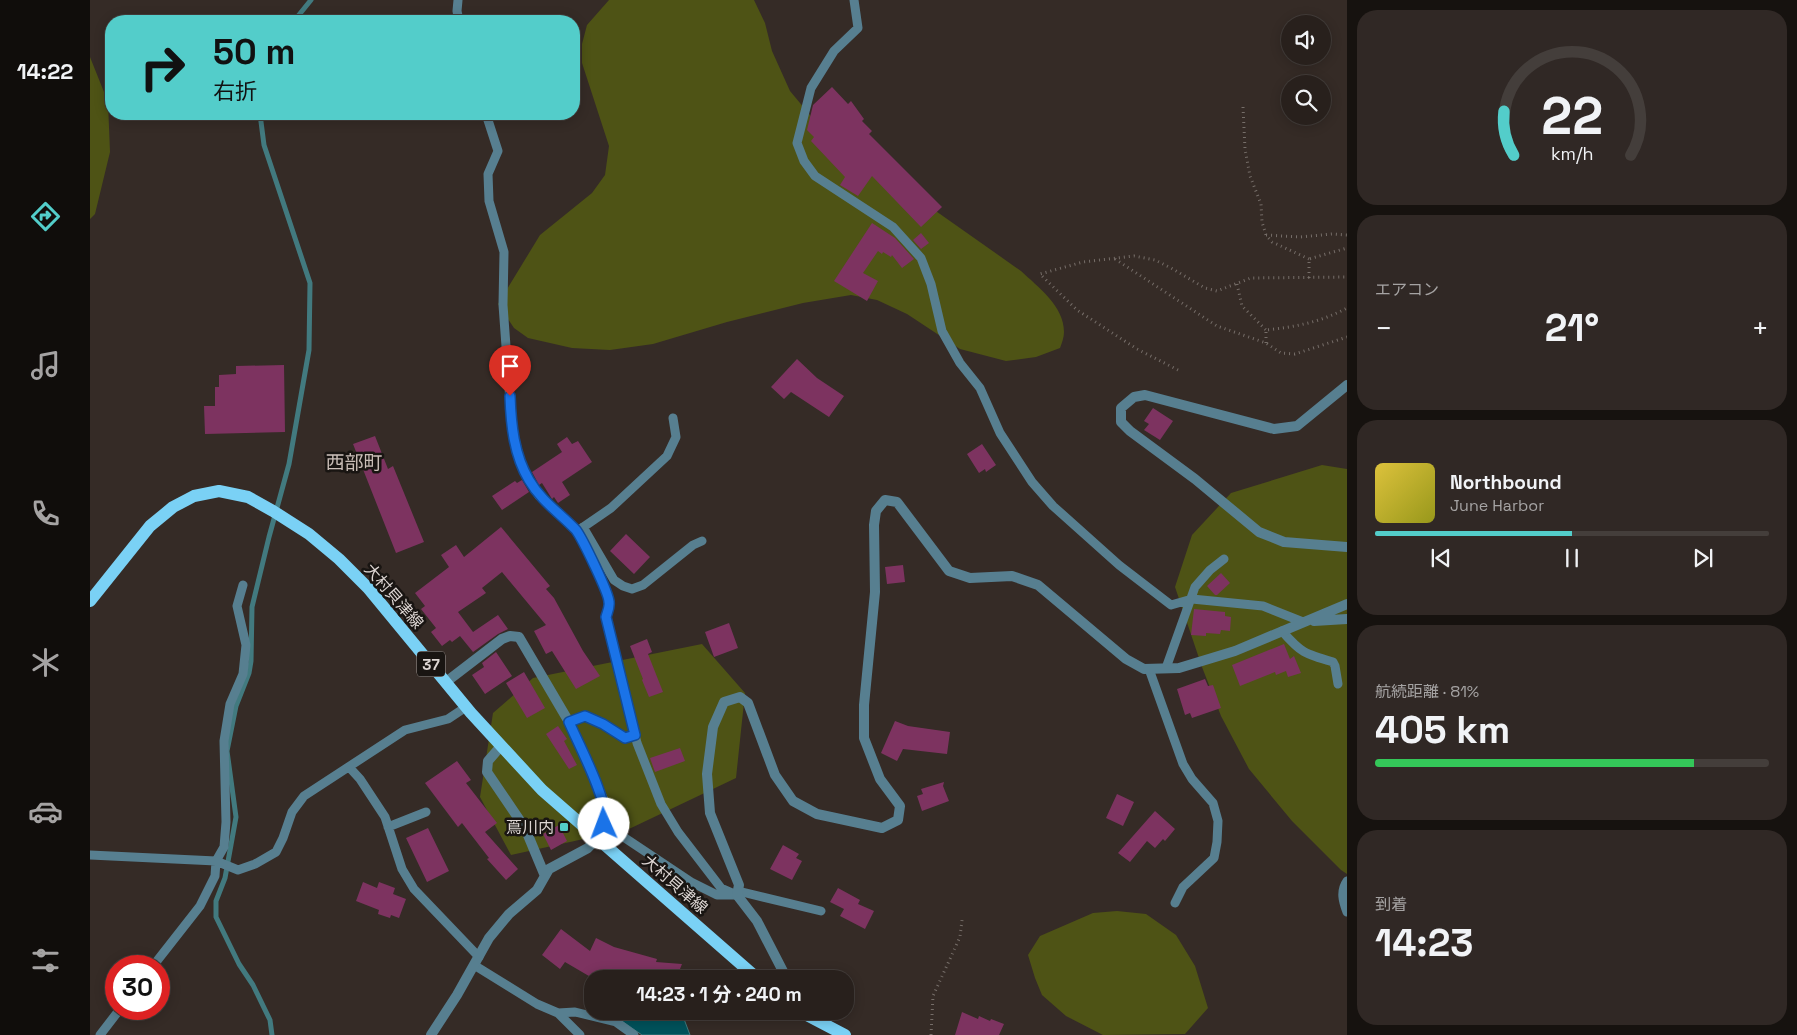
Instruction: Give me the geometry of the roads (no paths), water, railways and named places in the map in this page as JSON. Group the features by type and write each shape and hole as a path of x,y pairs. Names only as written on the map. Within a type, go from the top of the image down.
{"main road":[{"name":"大村貝津線","path":"90,601 150,526 173,507 194,496 219,491 248,497 309,534 338,559 368,588 466,707 542,790 748,970"},
{"path":"817,1020 845,1035"}],"street":[{"path":"1347,385 1297,426 1274,429 1145,395 1134,397 1121,408 1121,422 1130,431 1195,479 1259,532 1284,542 1347,547"},
{"path":"782,970 756,921 737,893 739,885 710,813 707,774 713,727 724,702 740,697 748,703 775,775 793,801 817,814 882,828 898,820 900,806 880,779 864,738 864,705 875,592 874,525 876,510 885,500 897,502 949,571 970,578 1012,576 1038,585 1126,660 1144,669 1179,668 1235,651 1347,604"},
{"path":"1303,622 1347,619"},
{"path":"431,1035 477,961 489,938 510,914 537,890 549,869 588,848 597,838 606,821 603,799 569,722 524,642 519,637 510,636 502,639 446,682"},
{"path":"501,746 488,761 487,772 525,828 545,876"}],"lane":[{"path":"458,0 458,15"},
{"path":"854,0 858,28 834,51 811,88 798,143 804,161 815,176 893,227 921,258 931,284 942,330 960,363 980,388 1007,446 1032,482 1048,500 1119,565 1171,605 1189,600 1263,606 1303,622"},
{"path":"488,120 498,151 488,174 489,201 504,252 503,305 512,429 528,479 539,496 580,529 614,580 623,586 632,589 643,586 693,545 702,541"},
{"path":"580,529 611,508 667,456 676,437 674,418"},
{"path":"580,529 610,602 606,617 635,735 661,804 678,832 721,888 821,911"},
{"path":"1166,668 1195,587 1210,570 1224,559"},
{"path":"162,955 200,906 215,876 216,862 224,847 226,822 224,741 230,704 243,674 246,645 237,606 243,585"},
{"path":"1282,631 1297,648 1307,654 1333,662 1338,684"},
{"path":"1150,669 1183,764 1192,780 1213,804 1218,821 1214,858 1183,887 1175,903"},
{"path":"90,854 216,862 238,870 256,864 276,852 292,812 304,796 405,730 448,719 466,707"},
{"path":"569,722 585,716 603,724 625,738 635,735"},
{"path":"349,767 374,798 384,817 402,868 414,889 477,961 537,1004 558,1014 580,1035"},
{"path":"388,827 426,812"},
{"path":"604,824 717,895 737,893"},
{"path":"1347,882 1344,885 1342,900 1347,912"},
{"path":"558,1014 575,1012 616,1022 634,1035"},
{"path":"100,1035 112,1020"}],"water":[{"path":"620,1020 684,1020 690,1035 642,1035"}],"waterway":[{"path":"299,15 311,0"},
{"path":"261,120 264,145 310,283 309,350 289,464 252,607 249,673 236,706 227,751 236,817 225,878 216,901 216,917 270,1020 272,1035"}],"place":[{"name":"蔦川内","path":"564,827"}],"district":[{"name":"西部町","path":"354,462"}]}
